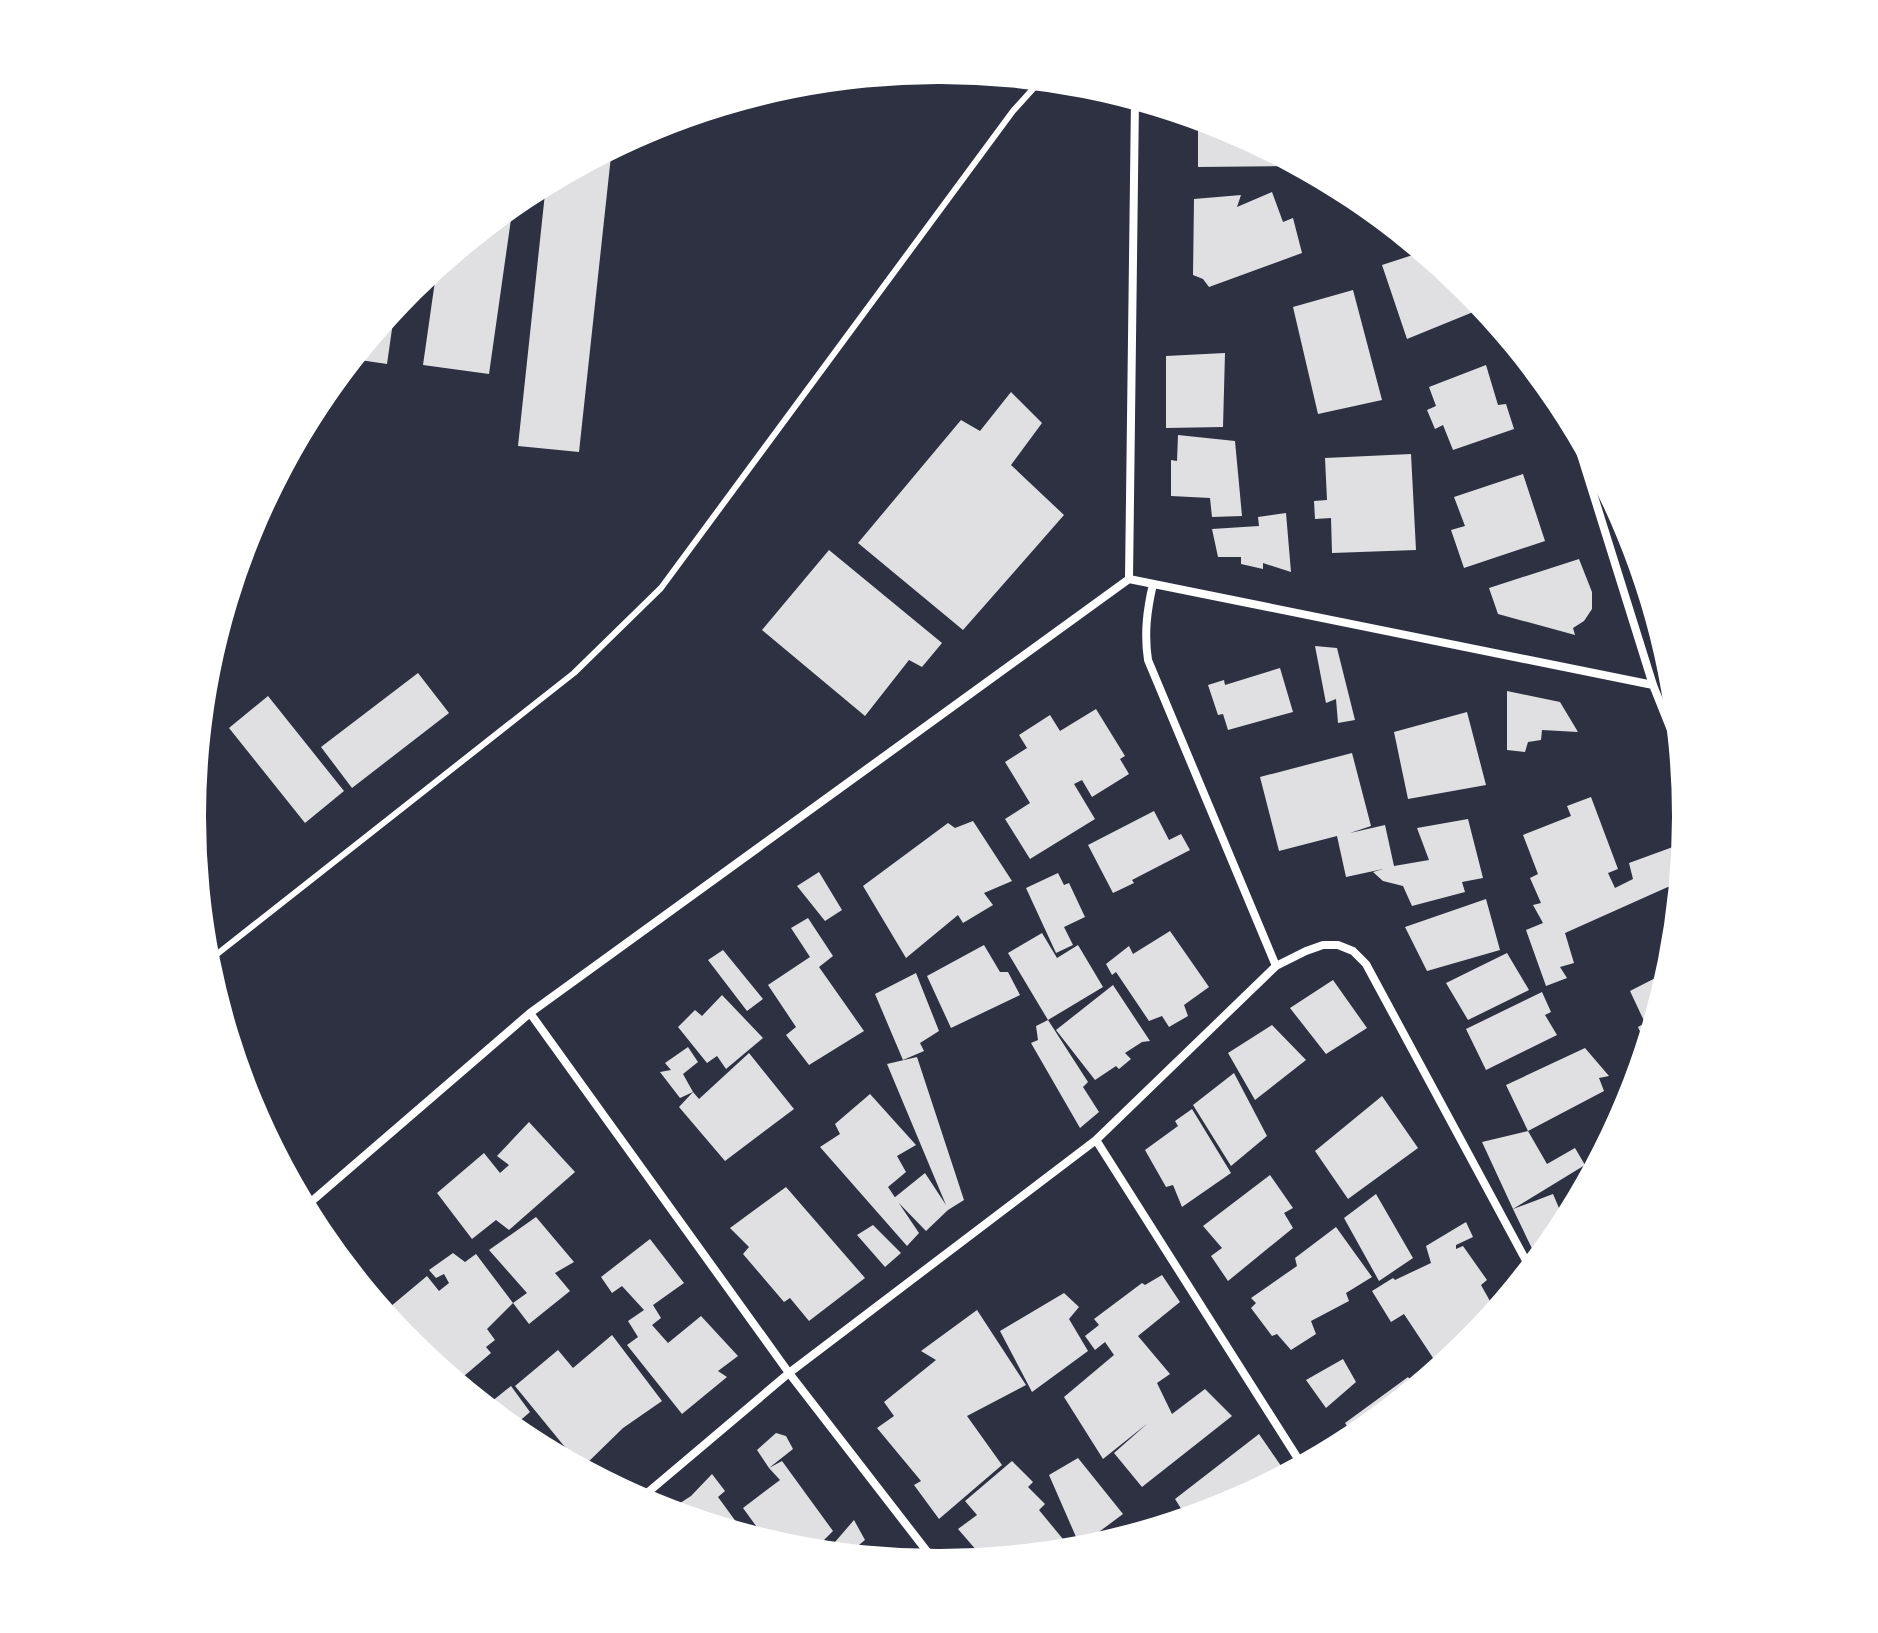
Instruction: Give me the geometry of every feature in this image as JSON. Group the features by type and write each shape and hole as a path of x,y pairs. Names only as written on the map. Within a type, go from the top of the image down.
{"street":[{"path":"1129,579 1135,111"},
{"path":"1589,479 1663,711"},
{"path":"315,1199 530,1013 1129,579 1653,685"},
{"path":"1153,584 1146,614 1148,660 1276,966"},
{"path":"651,1489 789,1373 1096,1140 1276,966 1323,945 1338,945 1353,951 1366,964 1524,1257"},
{"path":"530,1013 789,1373 925,1548"},
{"path":"1096,1140 1296,1456"}],"lane":[{"path":"220,952 574,673 661,588 1013,111 1032,90"}],"building":[{"path":"1198,132 1275,166 1198,167"},
{"path":"610,162 579,452 518,446 544,199"},
{"path":"1272,192 1283,222 1293,218 1302,253 1209,287 1203,279 1193,275 1194,199 1241,195 1237,207"},
{"path":"511,222 489,374 423,365 434,287"},
{"path":"1410,256 1470,313 1407,339 1382,265"},
{"path":"1353,290 1382,400 1318,414 1293,307"},
{"path":"392,330 387,364 366,361"},
{"path":"1225,353 1223,427 1166,428 1166,356"},
{"path":"1486,365 1498,405 1506,404 1514,429 1453,450 1443,425 1435,429 1427,410 1436,406 1429,387"},
{"path":"1011,392 1042,423 1011,465 1064,515 963,630 858,543 961,420 980,431"},
{"path":"1178,435 1235,441 1242,516 1212,517 1210,498 1171,496 1171,460 1177,461"},
{"path":"1411,454 1416,550 1332,553 1331,518 1315,519 1314,501 1327,500 1325,458"},
{"path":"1523,474 1545,541 1464,568 1451,530 1465,526 1454,497"},
{"path":"1286,513 1291,572 1263,563 1263,569 1241,564 1241,557 1218,557 1212,529 1259,526 1258,517"},
{"path":"829,550 942,643 922,667 909,660 865,716 762,630"},
{"path":"1579,559 1592,592 1592,609 1584,621 1573,628 1575,635 1498,614 1489,588"},
{"path":"1315,646 1337,648 1355,720 1338,723 1336,699 1326,703"},
{"path":"1280,668 1293,712 1228,730 1223,714 1218,715 1208,685 1224,680 1225,685"},
{"path":"418,673 449,713 352,788 321,747"},
{"path":"1507,691 1560,702 1578,732 1542,730 1541,740 1528,742 1525,752 1507,750"},
{"path":"268,696 344,791 305,823 229,728"},
{"path":"1096,709 1125,756 1120,759 1129,774 1092,797 1082,780 1074,784 1095,819 1030,859 1005,819 1030,803 1005,762 1027,748 1019,735 1050,715 1060,731"},
{"path":"1467,712 1486,785 1408,799 1394,732"},
{"path":"1352,753 1371,826 1350,833 1385,825 1394,866 1429,860 1417,828 1468,819 1483,878 1462,882 1465,892 1412,906 1403,886 1383,881 1373,872 1383,869 1346,877 1337,836 1279,851 1260,777"},
{"path":"1591,797 1618,869 1608,873 1615,888 1633,879 1629,863 1671,848 1668,887 1565,933 1574,963 1560,967 1567,978 1546,986 1526,930 1543,923 1533,905 1541,903 1530,878 1538,874 1523,835 1571,816 1567,806"},
{"path":"1154,811 1169,840 1181,834 1190,850 1113,893 1088,845"},
{"path":"973,821 1012,881 984,893 993,905 963,923 958,915 906,958 863,886 948,823 955,828"},
{"path":"819,872 842,910 825,921 797,886"},
{"path":"1058,873 1064,885 1069,883 1085,917 1064,927 1073,945 1056,953 1026,888"},
{"path":"1486,899 1500,950 1427,971 1405,927"},
{"path":"808,918 833,956 819,967 864,1031 809,1065 786,1035 796,1027 768,985 810,957 791,928"},
{"path":"1170,931 1209,987 1184,1005 1188,1016 1169,1027 1162,1016 1149,1021 1116,972 1112,975 1106,964 1129,946 1133,954"},
{"path":"1042,933 1057,958 1078,945 1103,987 1048,1020 1008,953"},
{"path":"984,945 1000,972 1008,972 1020,995 951,1028 927,976"},
{"path":"723,950 763,999 747,1011 708,960"},
{"path":"1507,953 1529,990 1468,1020 1446,983"},
{"path":"916,973 939,1031 920,1043 924,1051 903,1060 875,994"},
{"path":"1653,979 1643,1019 1630,991"},
{"path":"1333,980 1367,1028 1326,1054 1290,1008"},
{"path":"1113,985 1150,1041 1142,1042 1125,1053 1131,1059 1119,1069 1116,1066 1095,1080 1056,1030"},
{"path":"1542,992 1551,1012 1545,1015 1557,1035 1486,1070 1466,1029"},
{"path":"722,995 763,1038 726,1069 717,1056 707,1063 678,1027 695,1010 702,1016"},
{"path":"1048,1020 1088,1082 1083,1087 1099,1112 1080,1128 1031,1043 1038,1040 1036,1026"},
{"path":"1272,1025 1306,1060 1255,1100 1228,1053"},
{"path":"688,1047 698,1062 683,1074 693,1092 680,1098 660,1072 671,1070 665,1063"},
{"path":"1585,1048 1609,1076 1599,1078 1604,1091 1528,1131 1506,1085"},
{"path":"749,1053 794,1109 725,1161 679,1107 693,1092 699,1099"},
{"path":"917,1057 964,1200 926,1231 894,1198 925,1173 946,1205 887,1064"},
{"path":"1234,1073 1267,1136 1231,1166 1193,1105"},
{"path":"870,1094 916,1145 897,1156 906,1172 888,1187 919,1233 907,1246 820,1147 840,1134 835,1124"},
{"path":"1382,1096 1418,1148 1348,1199 1315,1151"},
{"path":"1192,1109 1231,1173 1182,1207 1173,1185 1166,1187 1145,1150 1178,1126 1175,1121"},
{"path":"529,1122 575,1172 509,1230 496,1220 472,1239 437,1193 484,1153 500,1173 509,1165 497,1156"},
{"path":"1528,1131 1547,1164 1575,1148 1584,1163 1513,1209 1482,1142"},
{"path":"1270,1175 1293,1208 1284,1213 1293,1228 1228,1281 1211,1256 1222,1248 1203,1226"},
{"path":"786,1187 865,1278 809,1321 790,1298 784,1302 743,1254 749,1247 730,1228"},
{"path":"1376,1194 1413,1258 1379,1281 1344,1218"},
{"path":"1553,1194 1558,1206 1531,1247 1513,1209"},
{"path":"536,1217 574,1262 555,1273 570,1291 529,1324 513,1303 527,1293 489,1250"},
{"path":"1466,1222 1473,1237 1456,1245 1456,1249 1463,1246 1487,1280 1481,1285 1489,1300 1432,1357 1404,1314 1391,1322 1372,1291 1393,1278 1395,1280 1431,1263 1426,1246"},
{"path":"873,1225 901,1253 885,1267 857,1235"},
{"path":"1336,1227 1372,1277 1346,1293 1349,1301 1311,1321 1316,1334 1291,1350 1277,1334 1272,1336 1251,1308 1256,1303 1251,1298 1297,1266 1295,1258"},
{"path":"650,1239 684,1283 653,1305 661,1318 652,1325 668,1343 701,1316 738,1356 718,1371 727,1377 682,1414 627,1345 638,1337 628,1321 644,1310 622,1286 612,1293 601,1277"},
{"path":"453,1253 465,1262 476,1254 513,1303 487,1329 495,1340 486,1347 491,1353 465,1375 393,1304 427,1276 439,1291 449,1283 444,1274 436,1278 429,1270"},
{"path":"1162,1275 1180,1302 1138,1336 1170,1374 1157,1383 1172,1414 1205,1389 1232,1416 1142,1487 1114,1453 1148,1423 1103,1459 1064,1397 1114,1355 1105,1342 1095,1350 1085,1336 1099,1325 1094,1319 1142,1283 1145,1285"},
{"path":"1064,1293 1079,1307 1069,1319 1088,1351 1032,1392 1000,1331"},
{"path":"977,1310 1026,1385 967,1416 1002,1465 939,1519 914,1485 921,1481 877,1428 894,1416 884,1402 936,1360 921,1351"},
{"path":"612,1335 662,1401 623,1428 590,1460 563,1445 515,1386 558,1350 573,1368"},
{"path":"1343,1359 1356,1382 1326,1408 1306,1380"},
{"path":"1408,1377 1409,1378 1347,1426 1345,1423"},
{"path":"511,1386 530,1412 522,1419 495,1399"},
{"path":"776,1433 786,1436 793,1449 769,1468 757,1450"},
{"path":"1259,1434 1280,1464 1180,1508 1175,1499"},
{"path":"1078,1458 1123,1514 1101,1531 1076,1536 1049,1475"},
{"path":"782,1461 833,1531 824,1540 756,1526 743,1508 780,1480 769,1468"},
{"path":"1012,1461 1033,1482 1028,1487 1045,1504 1039,1510 1062,1538 974,1548 958,1529 977,1515 965,1501"},
{"path":"712,1474 725,1491 718,1497 734,1519 682,1502"},
{"path":"854,1520 865,1540 860,1544 835,1542"}]}
